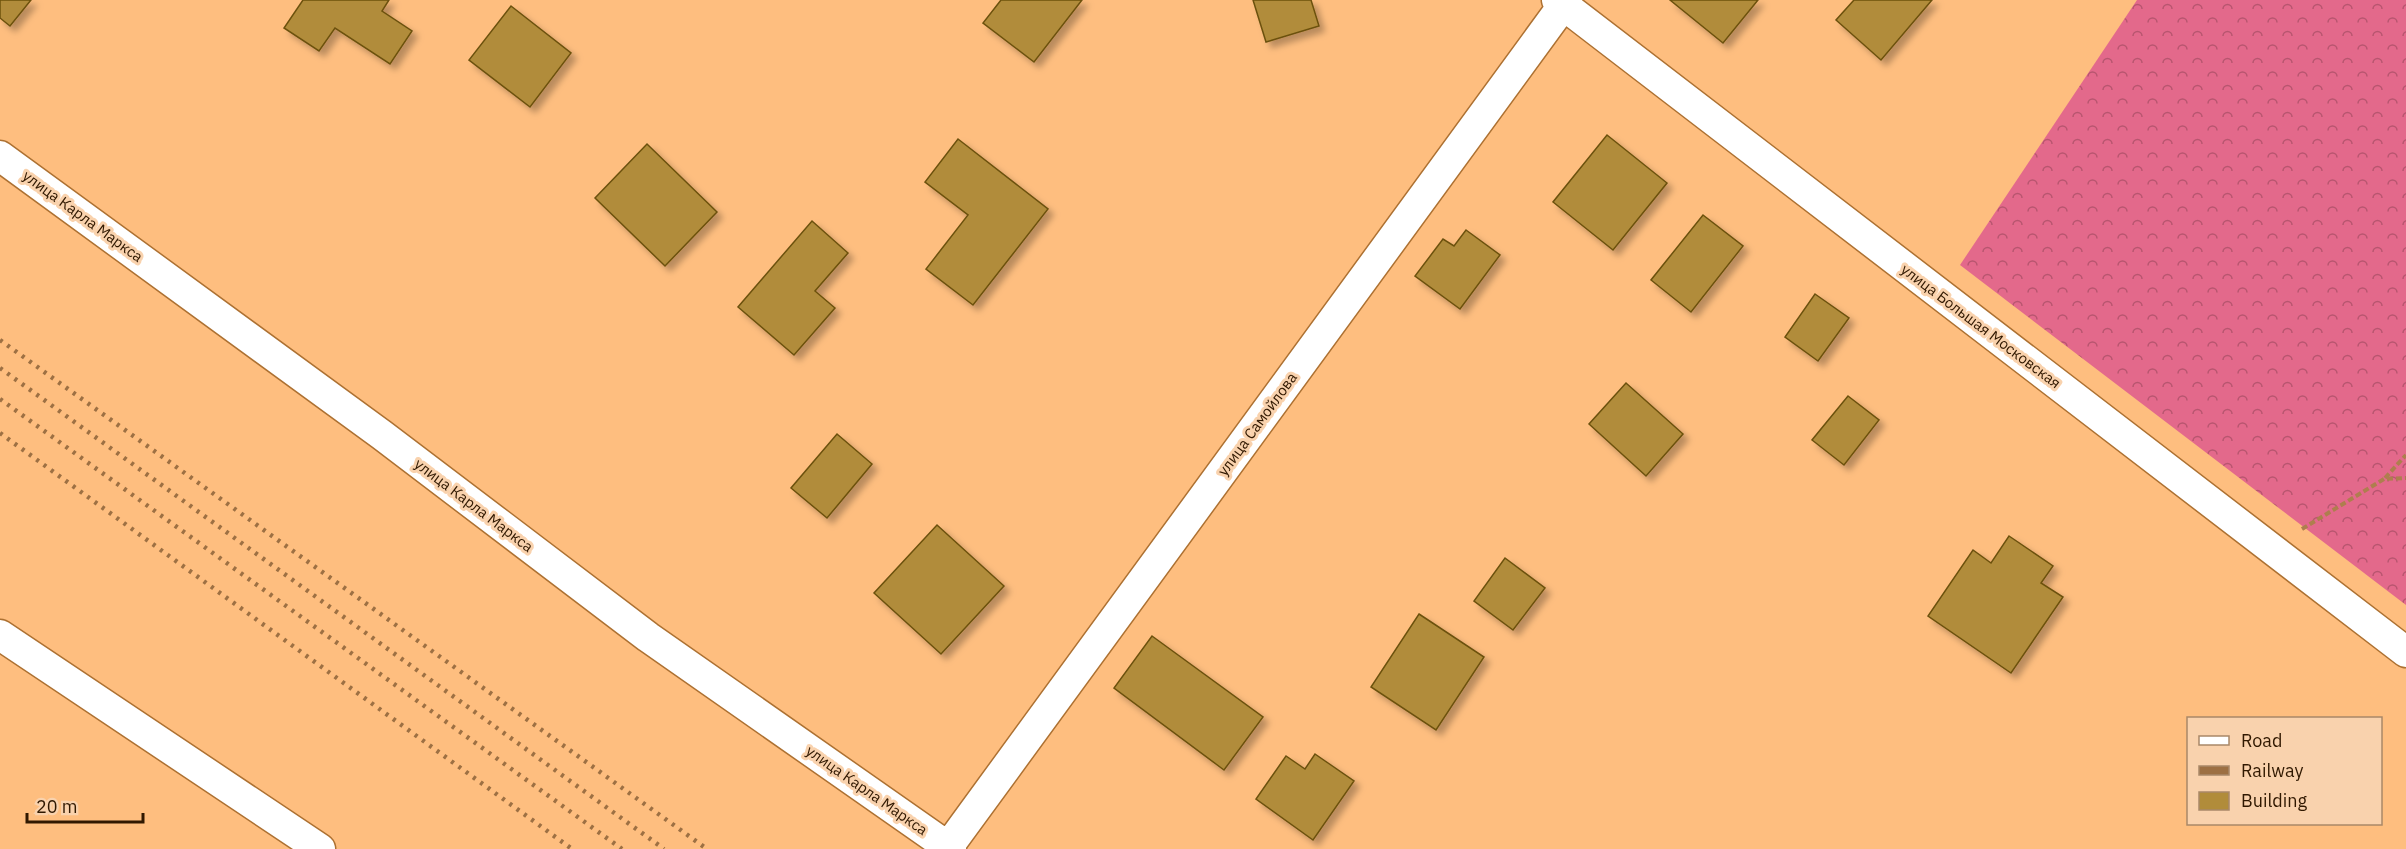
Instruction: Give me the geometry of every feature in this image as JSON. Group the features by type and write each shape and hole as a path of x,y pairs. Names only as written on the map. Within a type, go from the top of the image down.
{"street":[{"name":"улица Большая Московская","path":"1562,2 2406,652"},
{"name":"улица Самойлова","path":"949,848 1562,2"},
{"name":"улица Карла Маркса","path":"0,156 382,435 648,637 949,848"},
{"path":"0,634 320,849"}],"path":[{"path":"2271,548 2384,479 2406,455"},
{"path":"2384,479 2406,478"}],"green space":[{"path":"2137,0 2406,0 2406,605 1960,265"}],"building":[{"path":"0,0 31,0 10,26 0,18"},
{"path":"303,0 389,0 382,11 412,31 390,64 335,28 319,51 284,28"},
{"path":"1001,0 1082,0 1034,62 983,23"},
{"path":"1253,0 1311,0 1319,26 1266,42"},
{"path":"1670,0 1758,0 1723,43"},
{"path":"1854,0 1932,0 1881,60 1836,20"},
{"path":"511,6 571,53 530,107 469,60"},
{"path":"1607,135 1667,183 1613,250 1553,202"},
{"path":"958,139 1048,209 973,305 926,269 968,215 925,182"},
{"path":"647,144 717,212 665,266 595,198"},
{"path":"1703,215 1743,246 1691,312 1651,280"},
{"path":"812,221 848,253 815,291 835,308 794,355 738,307"},
{"path":"1466,230 1500,255 1460,309 1415,276 1443,239 1454,246"},
{"path":"1815,294 1849,318 1818,361 1785,337"},
{"path":"1626,383 1683,434 1646,476 1589,424"},
{"path":"1848,396 1879,420 1844,465 1812,440"},
{"path":"837,434 872,464 827,518 791,488"},
{"path":"937,525 1004,586 941,654 874,593"},
{"path":"2009,536 2053,566 2041,583 2063,597 2011,673 1928,616 1973,550 1991,563"},
{"path":"1505,558 1545,588 1513,630 1474,601"},
{"path":"1419,614 1484,657 1436,730 1371,687"},
{"path":"1152,636 1263,717 1224,770 1114,688"},
{"path":"1315,754 1354,781 1313,840 1256,799 1286,756 1305,769"}],"railway":[{"path":"0,340 707,849"},
{"path":"0,368 664,849"},
{"path":"0,399 622,849"},
{"path":"0,433 572,849"}]}
